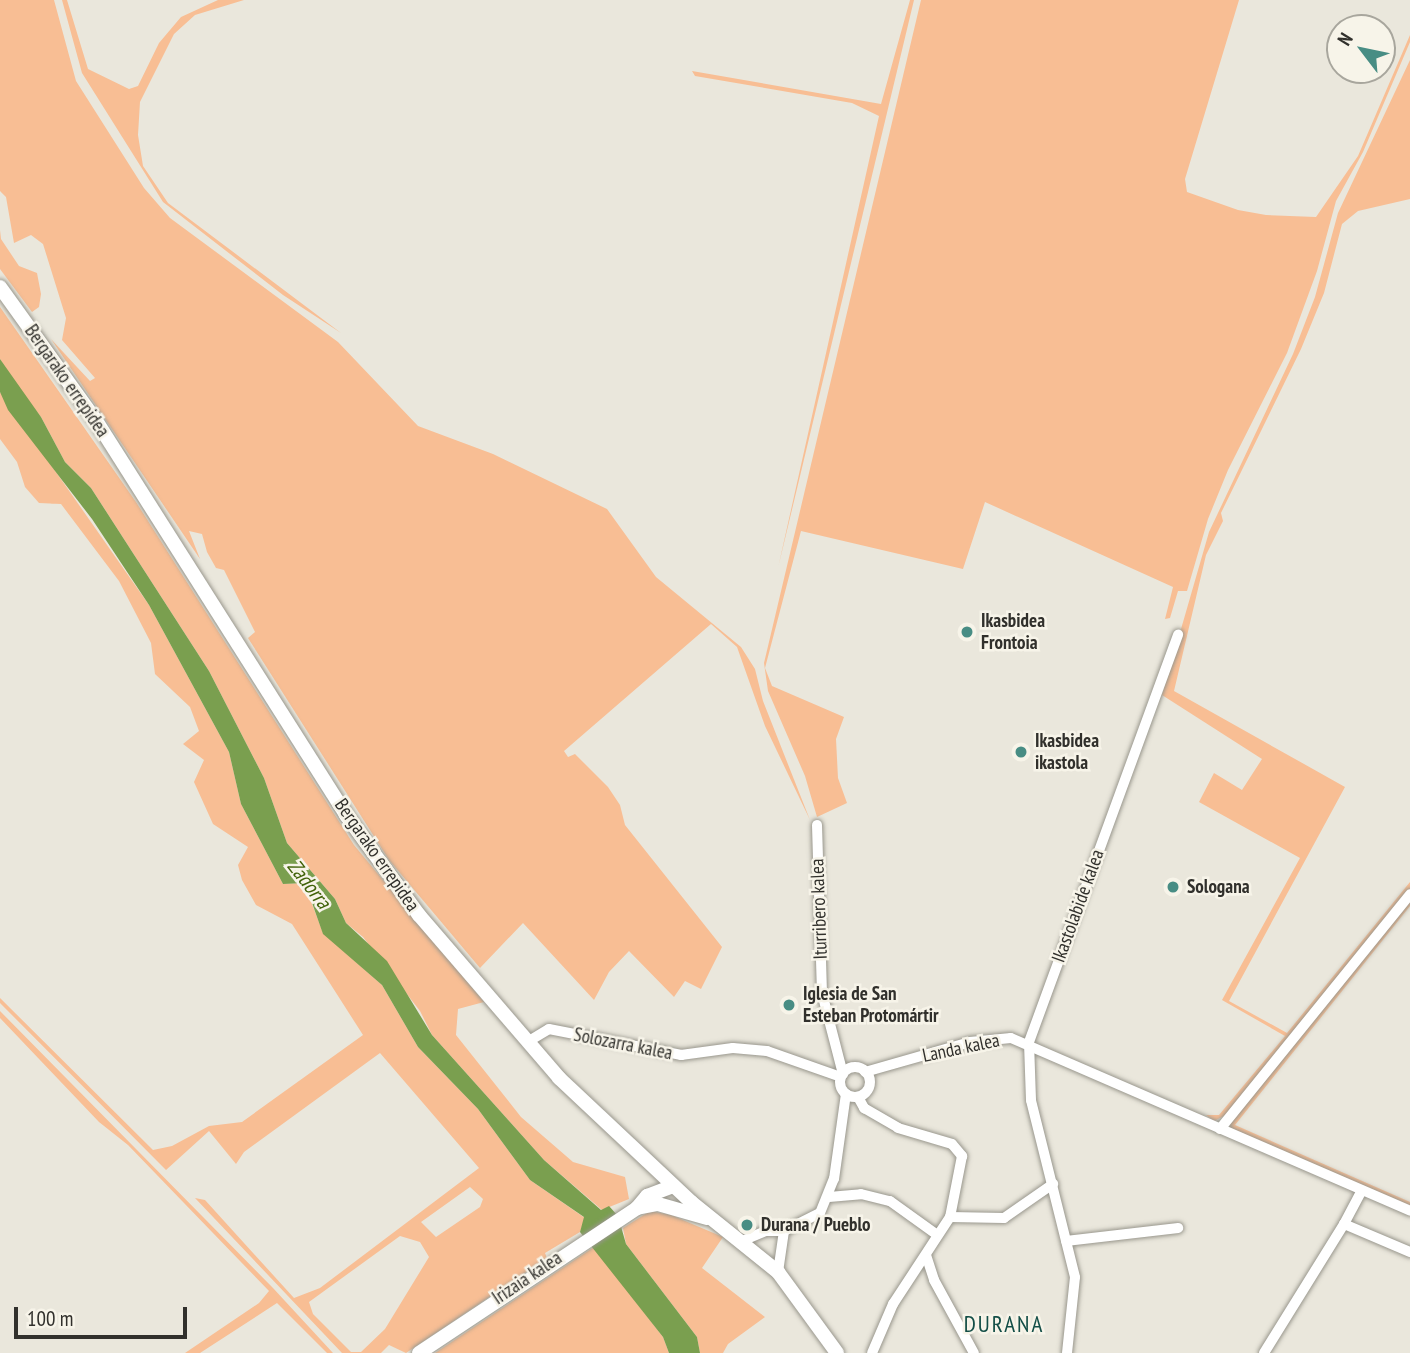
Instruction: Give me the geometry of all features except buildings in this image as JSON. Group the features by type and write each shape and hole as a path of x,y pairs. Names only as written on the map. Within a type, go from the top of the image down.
{"street":[{"name":"Bergarako errepidea","path":"0,287 95,419 380,866 559,1078 673,1186 778,1272 838,1353"},
{"name":"Ikastolabide kalea","path":"1068,1353 1075,1278 1054,1184 1031,1100 1029,1042 1178,634"},
{"name":"Iturribero kalea","path":"817,825 822,993 842,1075 852,1095"},
{"path":"1220,1129 1410,894"},
{"name":"Solozarra kalea","path":"529,1041 549,1029 681,1055 733,1048 767,1051 842,1075"},
{"name":"Landa kalea","path":"842,1075 855,1068 865,1072 980,1040 1012,1038 1029,1042 1132,1090 1410,1211"},
{"path":"852,1095 868,1088 865,1072"},
{"path":"742,1241 766,1231 784,1231 820,1213 829,1197 852,1095"},
{"path":"852,1095 864,1108 898,1128 952,1144 959,1150 962,1165 950,1217 936,1234 926,1255 893,1304 872,1353"},
{"path":"648,1162 655,1177 655,1198 712,1219"},
{"path":"950,1217 1004,1217 1054,1184"},
{"name":"Irizaia kalea","path":"419,1353 550,1262 673,1186"},
{"path":"1264,1353 1362,1191"},
{"path":"829,1197 861,1194 890,1202 936,1234"},
{"path":"1344,1224 1410,1252"},
{"path":"1066,1241 1178,1227"},
{"path":"778,1272 784,1231"},
{"path":"926,1255 934,1280 974,1353"}],"shaded area":[{"path":"0,0 54,0 76,81 144,188 170,218 338,342 418,426 493,454 607,509 656,577 741,647 755,669 763,701 810,820 765,726 737,647 711,624 564,751 568,757 575,754 608,787 620,805 625,825 722,947 701,989 685,981 674,997 629,951 609,972 594,1000 523,923 480,968 389,860 248,638 255,632 224,570 216,568 207,552 202,534 189,531 200,559 51,339 90,381 95,378 62,340 66,318 43,244 31,235 14,243 6,197 0,191"},
{"path":"62,0 67,0 88,69 129,89 138,86 159,43 181,17 218,0 244,0 195,15 174,34 140,102 138,135 143,166 168,203 341,333 283,295 163,202 82,73"},
{"path":"910,0 914,0 778,568 879,116 852,103 695,76 692,71 881,104"},
{"path":"921,0 1239,0 1185,179 1187,192 1238,210 1266,215 1316,217 1358,156 1389,84 1392,84 1363,152 1336,201 1317,271 1287,353 1228,470 1208,519 1187,591 1178,591 1170,618 1165,619 1173,587 985,502 963,569 801,531 765,668 772,686 844,717 836,739 838,778 847,803 817,817 805,776 768,691 764,663"},
{"path":"1410,35 1410,42 1396,75 1396,68"},
{"path":"1410,60 1410,199 1358,211 1342,224 1324,293 1301,349 1221,513 1223,521 1206,555 1174,691 1345,787 1229,1001 1287,1033 1410,882 1410,889 1226,1115 1214,1121 1206,1115 1219,1115 1285,1036 1222,1000 1300,858 1199,802 1214,773 1242,790 1262,759 1162,695 1209,532 1293,354 1315,297 1338,213"},
{"path":"0,230 1,239 19,266 37,273 41,294 39,307 32,312 0,269"},
{"path":"0,307 136,502 354,845 484,1002 458,1009 456,1035 521,1117 573,1162 625,1177 629,1199 602,1210 544,1160 432,1035 420,1011 363,937 346,923 335,899 287,843 264,778 209,671 91,488 65,462 41,417 9,376 0,359"},
{"path":"0,392 149,605 229,752 241,804 283,884 304,883 323,933 382,985 418,1047 478,1109 530,1180 585,1218 580,1232 545,1253 547,1258 406,1353 389,1345 381,1353 342,1353 195,1198 205,1200 294,1298 320,1288 479,1168 380,1053 244,1152 236,1164 209,1131 166,1170 0,1003 0,998 153,1150 172,1146 209,1126 242,1122 363,1035 292,924 256,905 242,880 238,865 248,847 213,824 194,782 204,760 183,744 199,731 190,707 155,674 151,643 119,581 61,504 39,503 25,487 17,462 0,439","holes":["470,1187 483,1199 480,1207 436,1237 421,1222","400,1236 420,1242 429,1257 385,1329 361,1352 351,1352 313,1314 309,1302"]},
{"path":"1410,899 1410,906 1235,1125 1410,1202 1410,1207 1231,1131 1229,1122"},
{"path":"0,1011 273,1288 333,1353 327,1353 277,1303 200,1353 185,1353 259,1303 269,1291 128,1145 99,1122 0,1018"},
{"path":"650,1211 671,1215 723,1237 702,1268 765,1317 728,1344 723,1353 700,1353 697,1337 626,1244 623,1228"},
{"path":"594,1247 663,1337 669,1353 435,1353"}],"water":[{"name":"Zadorra","path":"0,359 41,417 65,462 91,488 209,671 264,778 287,843 335,899 346,923 387,961 432,1035 544,1160 601,1210 609,1206 618,1216 626,1244 697,1337 700,1353 669,1353 663,1337 580,1232 584,1217 530,1180 478,1109 418,1047 382,985 323,934 305,883 283,884 241,804 229,752 149,605 92,519 8,410 0,392"}],"place":[{"name":"Ikasbidea Frontoia","path":"967,632"},
{"name":"Ikasbidea ikastola","path":"1021,752"},
{"name":"Sologana","path":"1173,887"},
{"name":"Iglesia de San Esteban Protomártir","path":"789,1005"},
{"name":"Durana / Pueblo","path":"747,1225"}],"district":[{"name":"DURANA","path":"1004,1324"}]}
